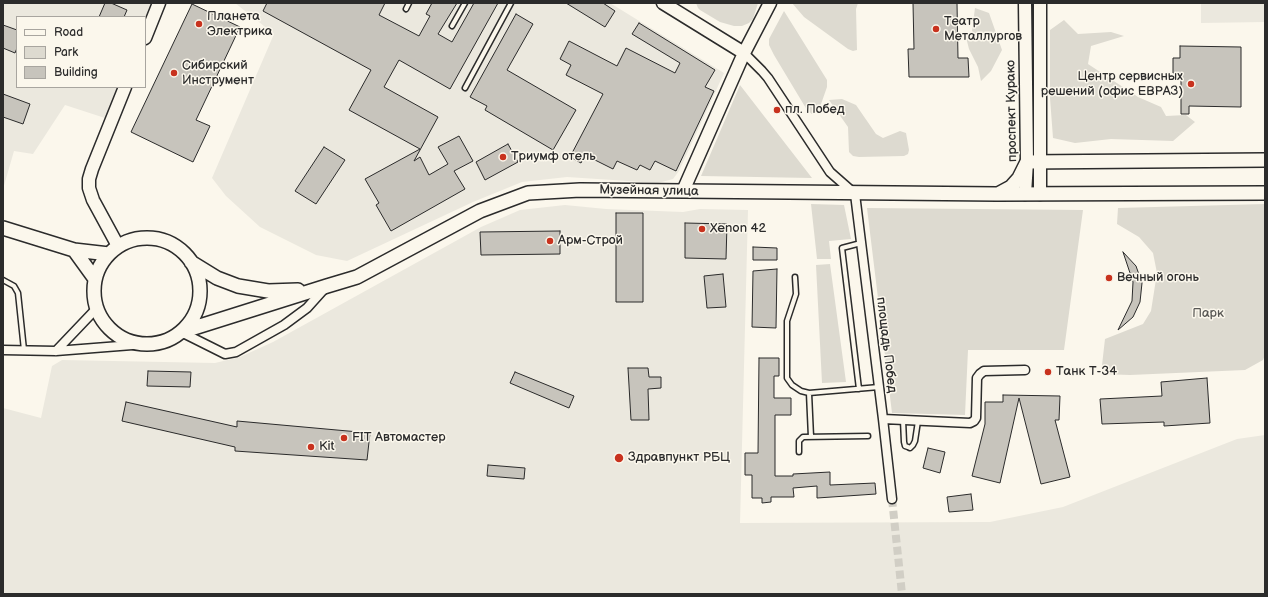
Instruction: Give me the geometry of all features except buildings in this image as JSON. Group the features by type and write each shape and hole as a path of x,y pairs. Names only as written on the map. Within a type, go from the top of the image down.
{"main road":[{"path":"146,36 159,3"},
{"path":"663,3 744,53"},
{"path":"674,3 681,3"},
{"path":"683,191 744,53 770,3"},
{"name":"проспект Курако","path":"1025,3 1033,163 1040,194"},
{"name":"проспект Курако","path":"1026,194 1033,163 1040,3"},
{"path":"114,250 93,200 89,188 89,179 125,88"},
{"path":"997,194 1011,186 1033,163 1265,160"},
{"name":"Музейная улица","path":"324,287 357,277 480,211 528,193 580,190 855,194 1265,193"},
{"path":"3,228 74,250 114,250"},
{"path":"150,238 166,242 180,250 191,262 217,278 238,286 268,291 291,291 324,287 181,332 164,342 145,344 129,341 115,334 104,323 96,309 94,294 95,279 100,265 114,250 133,240 150,238"},
{"path":"74,250 95,279"},
{"path":"181,332 193,317 199,299 198,280 191,262"}],"street":[{"path":"744,53 768,78 830,172 855,194"},
{"name":"площадь Побед","path":"855,194 892,499"},
{"path":"181,332 225,354 241,349 284,325 307,308 324,287"},
{"path":"56,351 96,309"},
{"path":"3,350 56,351 145,344"},
{"path":"883,419 970,423 976,418 977,378 980,374 984,371 1024,370"}],"lane":[{"path":"406,10 409,3"},
{"path":"452,26 465,3"},
{"path":"465,88 512,3"},
{"path":"859,388 842,248 861,243"},
{"path":"795,277 796,294 787,321 787,378 792,385 796,389 809,393 879,387"},
{"path":"3,280 14,286 18,293 24,350"},
{"path":"809,393 811,437"},
{"path":"903,420 904,442 905,446 908,448 914,445 918,421"},
{"path":"800,452 799,441 801,438 868,436"}],"shaded area":[{"path":"3,3 153,3 146,20 146,16 16,16 16,88 120,88 108,119 65,105 33,154 14,151 3,189"},
{"path":"235,3 610,3 724,73 679,171 673,179 658,183 567,177 522,182 473,202 347,261 316,255 260,227 226,196 212,178 274,34"},
{"path":"1201,3 1265,3 1265,22 1201,23"},
{"path":"565,205 606,209 683,212 700,209 748,210 740,523 990,522 1063,507 1237,439 1265,435 1265,594 3,594 3,408 41,418 52,366 62,360 215,363 240,357 273,342 481,227 520,210"}],"green space":[{"path":"696,3 758,3 753,19 749,23 742,26 734,26 720,22 700,10"},
{"path":"792,3 858,3 856,9 857,50 853,51 848,49 804,17"},
{"path":"975,8 989,13 1002,50 991,71 981,81 978,67 969,49 966,37 977,40 972,31"},
{"path":"784,11 827,80 827,87 820,107 812,114 807,110 769,45 769,39"},
{"path":"1064,20 1078,34 1111,32 1124,36 1091,46 1088,64 1138,97 1161,107 1166,116 1186,115 1195,122 1173,141 1111,139 1075,143 1053,138 1050,98 1050,30"},
{"path":"740,85 812,178 701,176"},
{"path":"842,99 856,105 876,134 883,138 900,131 906,133 909,150 908,154 904,156 853,156 849,152 848,127 829,100"},
{"path":"811,204 844,205 851,239 829,241 831,259 817,259"},
{"name":"Парк","path":"1265,204 1265,355 1263,360 1245,370 1130,375 1101,374 1105,339 1143,324 1151,311 1157,273 1153,253 1139,237 1117,224 1118,208"},
{"path":"867,208 1083,210 1064,350 968,350 965,415 892,413"},
{"path":"830,264 846,382 822,383 816,265"}],"tunnel":[{"path":"892,499 902,594"}],"place":[{"name":"Планета Электрика","path":"199,24"},
{"name":"Театр Металлургов","path":"936,29"},
{"name":"Сибирский Инструмент","path":"174,73"},
{"name":"Центр сервисных решений (офис ЕВРАЗ)","path":"1191,84"},
{"name":"пл. Побед","path":"777,110"},
{"name":"Триумф отель","path":"503,157"},
{"name":"Xenon 42","path":"702,229"},
{"name":"Арм-Строй","path":"550,241"},
{"name":"Вечный огонь","path":"1109,278"},
{"name":"Танк Т-34","path":"1048,372"},
{"name":"FIT Автомастер","path":"344,438"},
{"name":"Kit","path":"311,447"},
{"name":"Здравпункт РБЦ","path":"619,458"}]}
